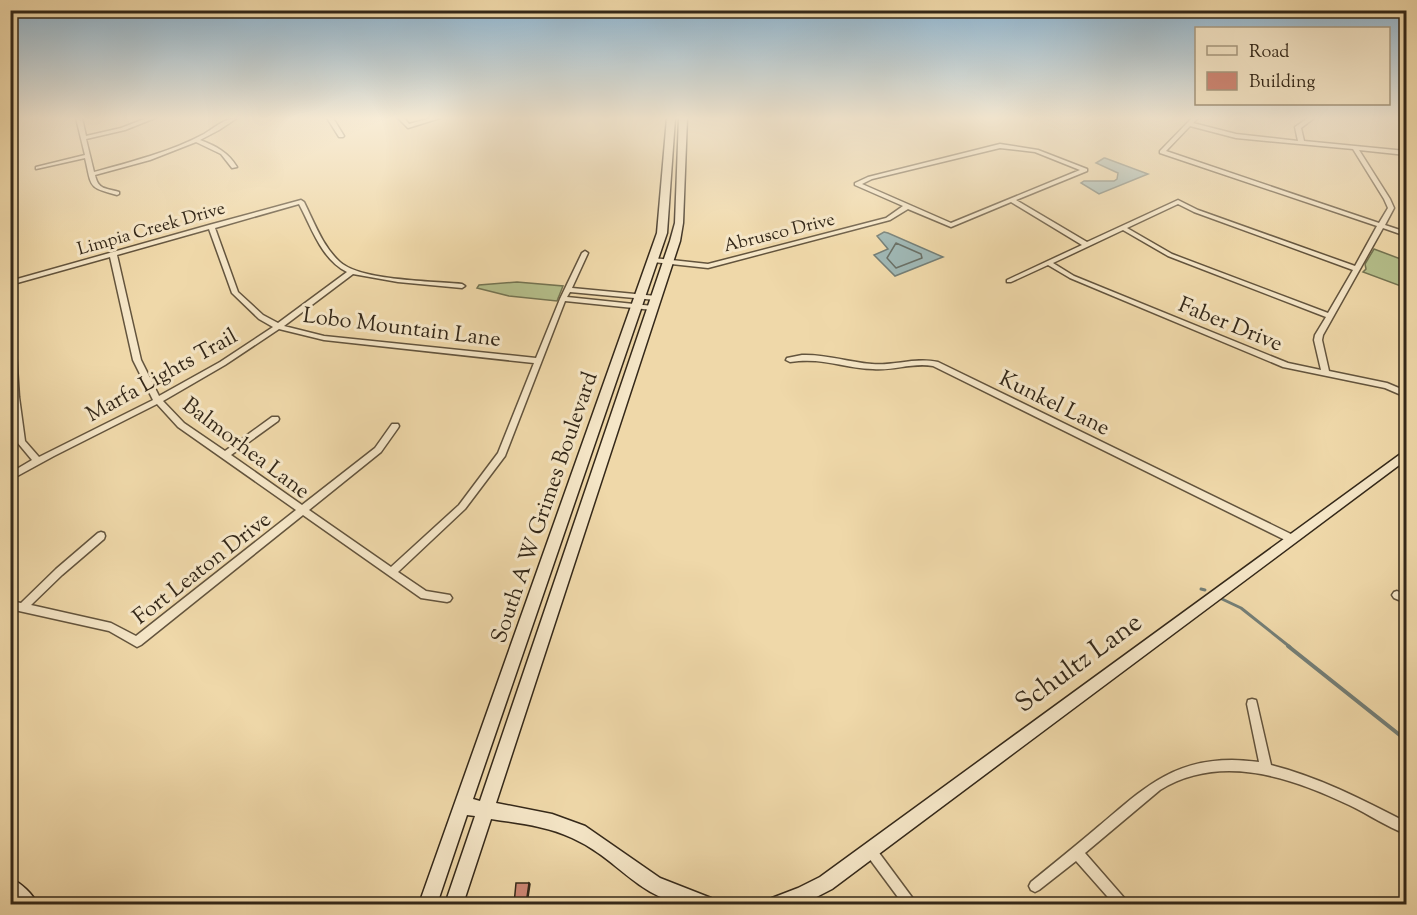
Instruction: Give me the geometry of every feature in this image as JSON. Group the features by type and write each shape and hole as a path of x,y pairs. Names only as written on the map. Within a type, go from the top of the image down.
{"main road":[{"name":"South A W Grimes Boulevard","path":"428,904 662,233 668,161"},
{"name":"South A W Grimes Boulevard","path":"454,904 669,261 679,223 682,161"},
{"path":"665,195 669,202 680,207"},
{"path":"610,385 626,387"},
{"name":"Schultz Lane","path":"778,904 802,896 818,887 870,850 1407,454"},
{"path":"573,491 591,493"},
{"path":"536,596 556,598"},
{"path":"464,806 549,823 578,832 601,845 648,880 676,896 705,904"},
{"path":"10,887 28,904"}],"street":[{"path":"38,168 68,161"},
{"path":"89,161 94,184 117,194"},
{"path":"92,174 139,161"},
{"path":"231,161 234,167"},
{"path":"940,161 870,178 857,184 951,225 1085,170 1061,161"},
{"path":"1188,161 1407,234"},
{"path":"1326,374 1318,340 1329,316 1391,208 1363,161"},
{"path":"1013,201 1087,245"},
{"path":"301,202 332,257 341,267 351,272 462,286"},
{"name":"Limpia Creek Drive","path":"10,283 301,202"},
{"path":"1009,281 1178,202 1196,212 1356,269"},
{"name":"Abrusco Drive","path":"653,260 708,266 888,219 908,206"},
{"name":"Lobo Mountain Lane","path":"211,226 236,293 261,317 277,326 324,338 539,361"},
{"path":"1123,228 1170,255 1329,316"},
{"path":"392,572 462,507 502,454 563,299 585,253"},
{"name":"Balmorhea Lane","path":"113,254 136,360 157,400 180,425 424,595 447,598"},
{"name":"Faber Drive","path":"1048,262 1072,277 1286,365 1387,386 1407,394"},
{"name":"Marfa Lights Trail","path":"10,477 37,460 218,367 351,272"},
{"path":"568,290 638,302"},
{"path":"563,299 655,303"},
{"path":"10,320 13,398 21,442 37,460"},
{"name":"Kunkel Lane","path":"790,360 822,356 877,367 922,361 935,364 1292,538"},
{"path":"224,456 275,419"},
{"name":"Fort Leaton Drive","path":"22,608 111,627 137,642 378,450 395,426"},
{"path":"10,605 22,608 101,536"},
{"path":"1252,704 1266,767"},
{"path":"1035,886 1147,794 1169,779 1199,768 1219,765 1266,767 1336,794 1407,828"},
{"path":"870,850 910,904"},
{"path":"1077,853 1122,904"}],"green space":[{"path":"1374,249 1406,261 1406,288 1363,272"},
{"path":"517,282 563,286 557,301 509,296 477,288 479,285"}],"water":[{"path":"1111,161 1148,174 1099,194 1081,183 1084,181 1114,181 1118,173 1096,163"},
{"path":"884,232 943,257 895,276 874,255 888,249 877,236"}],"building":[{"path":"516,883 529,883 526,904 514,904"}],"waterway":[{"path":"1201,589 1205,590"},
{"path":"1222,599 1241,608 1290,647"},
{"path":"1288,646 1406,740"}]}
